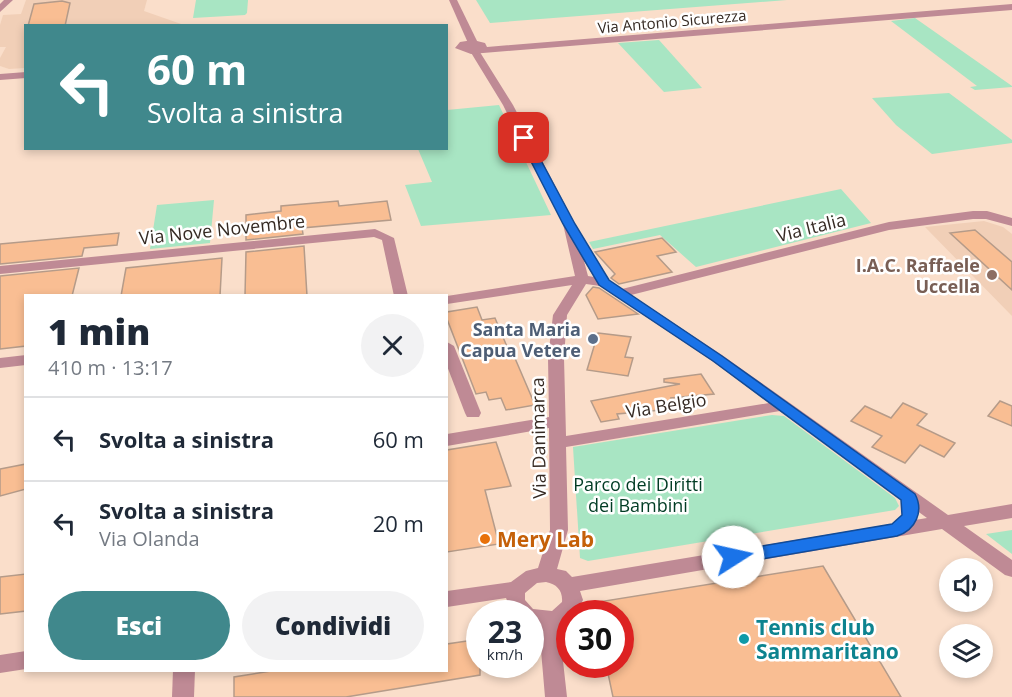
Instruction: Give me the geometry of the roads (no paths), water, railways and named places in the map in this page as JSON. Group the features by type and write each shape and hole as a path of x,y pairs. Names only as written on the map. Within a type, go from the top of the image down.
{"street":[{"path":"0,9 9,0"},
{"path":"453,0 472,48 508,105 569,224 604,283"},
{"name":"Via Antonio Sicurezza","path":"448,49 1012,5"},
{"path":"0,75 24,73"},
{"name":"Via Italia","path":"621,293 889,226 973,215 987,215 1012,222"},
{"path":"569,224 582,279"},
{"name":"Via Nove Novembre","path":"0,270 375,233 388,238 400,294"},
{"path":"448,300 582,279 604,283 782,406 1012,570"},
{"name":"Via Danimarca","path":"546,574 559,530 556,358 560,315 582,279"},
{"path":"534,287 552,293 567,303"},
{"path":"448,349 473,413"},
{"path":"0,363 24,360"},
{"name":"Via Belgio","path":"557,443 782,406"},
{"path":"448,440 556,421"},
{"path":"897,530 911,517 909,498"},
{"path":"569,585 1012,511"},
{"path":"448,599 516,589 528,577 546,574 555,576 569,585 573,592 571,607 557,618 544,619"},
{"path":"516,589 516,600"},
{"path":"544,642 556,697"},
{"path":"0,664 24,660"},
{"path":"183,697 184,672"}],"place":[{"name":"I.A.C. Raffaele Uccella","path":"992,275"},
{"name":"Santa Maria Capua Vetere","path":"593,339"},
{"name":"Mery Lab","path":"485,539"},
{"name":"Tennis club Sammaritano","path":"744,639"}],"park label":[{"name":"Parco dei Diritti dei Bambini","path":"638,494"}]}
